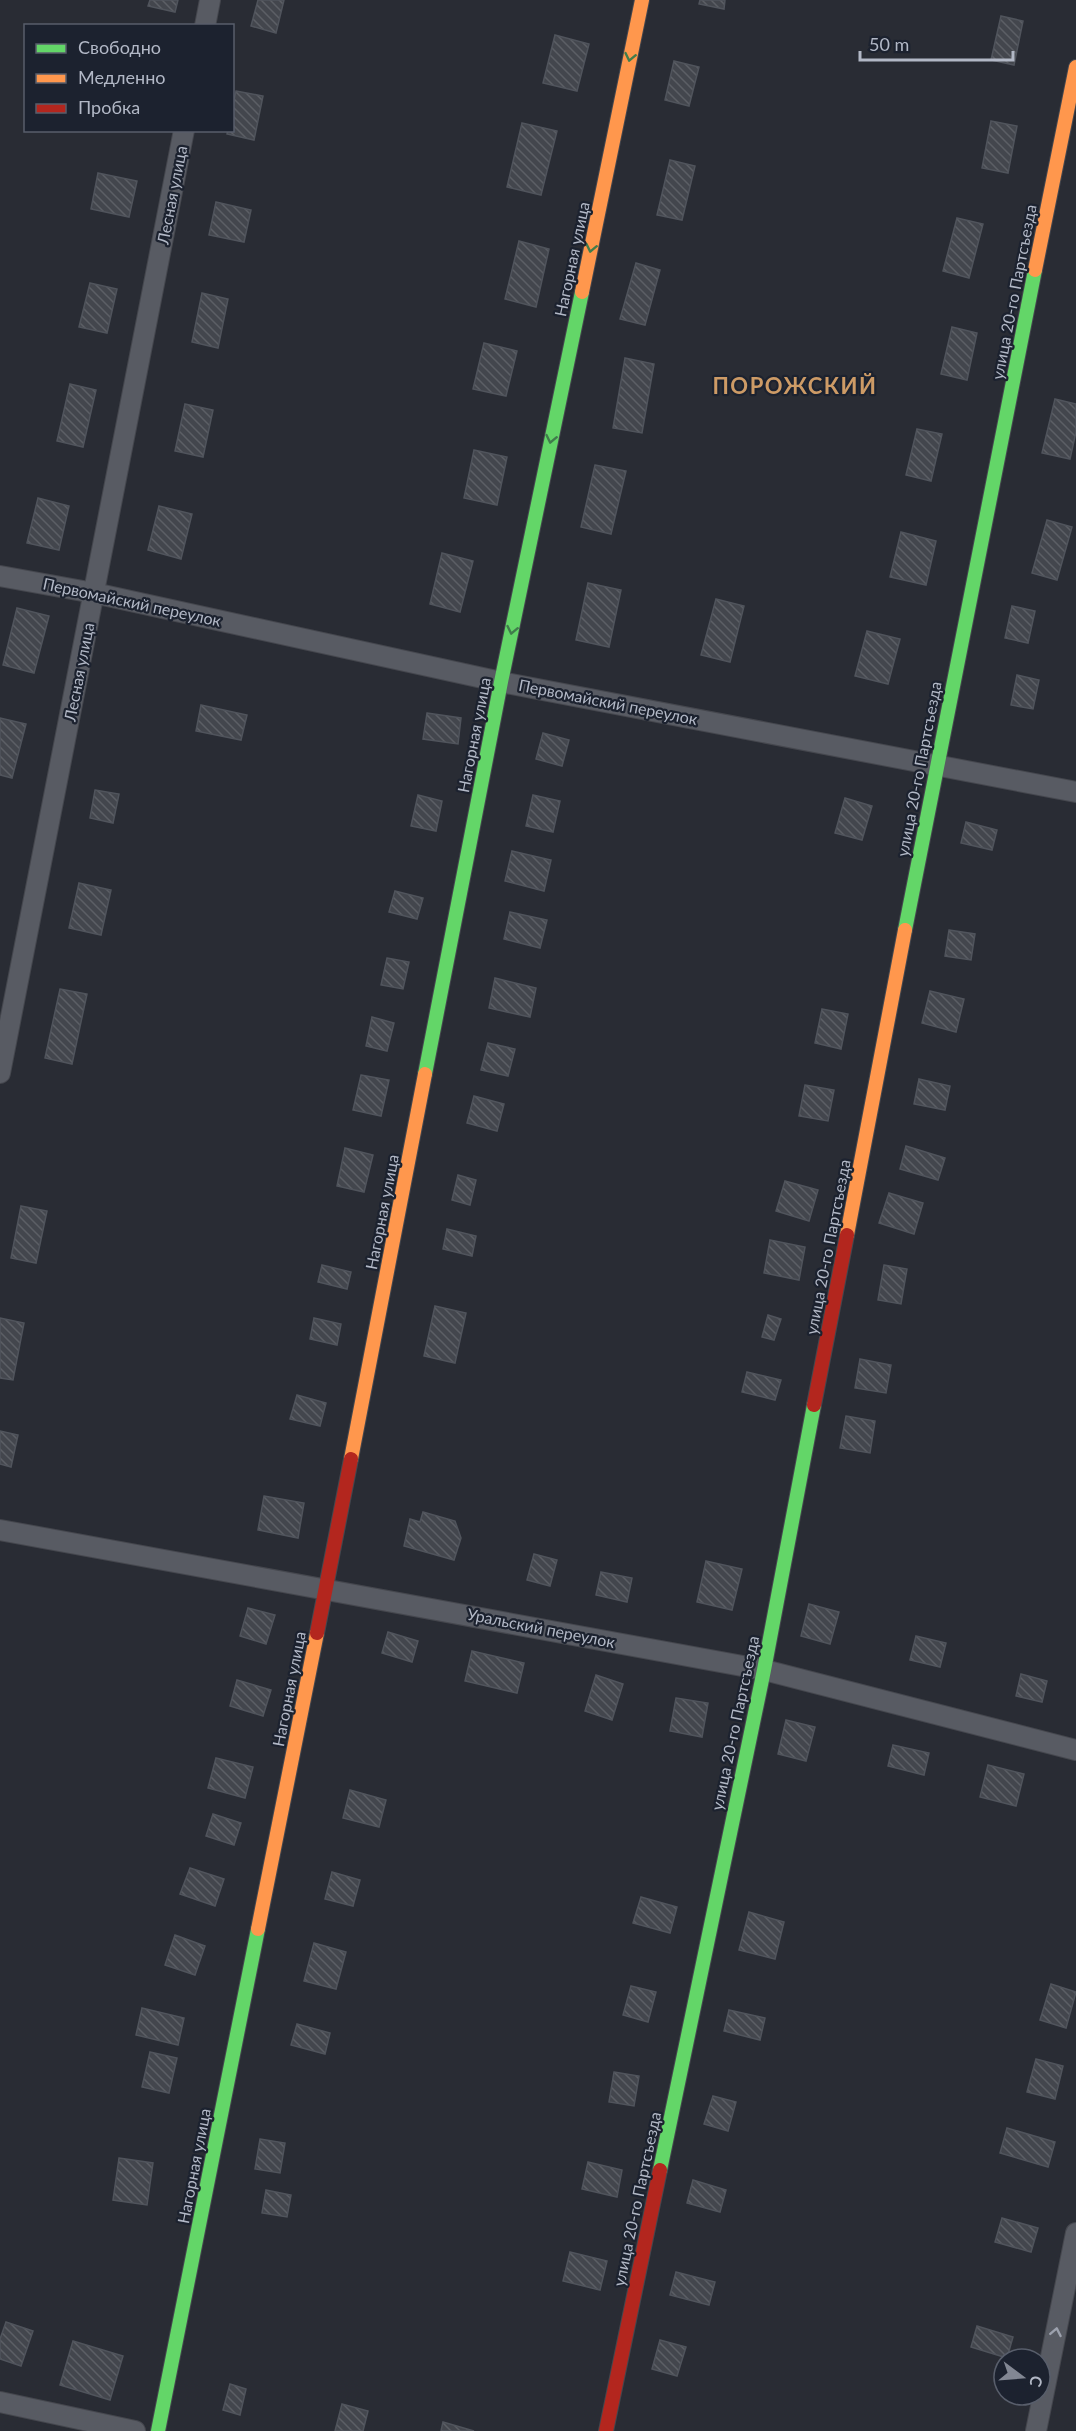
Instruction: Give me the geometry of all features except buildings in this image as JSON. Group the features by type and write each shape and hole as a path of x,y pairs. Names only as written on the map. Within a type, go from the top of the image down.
{"street":[{"path":"205,24 210,0"},
{"name":"Нагорная улица","path":"158,2431 326,1588 501,682 642,0"},
{"name":"улица 20-го Партсъезда","path":"606,2431 764,1670 936,765 1076,67"},
{"name":"Лесная улица","path":"0,1073 184,132"},
{"name":"Первомайский переулок","path":"0,576 94,593 501,682 1076,792"},
{"name":"Уральский переулок","path":"0,1530 764,1670 1076,1750"},
{"path":"1036,2431 1076,2233"},
{"path":"0,2402 135,2431"}],"traffic: fast":[{"path":"905,930 1035,270"},
{"path":"425,1074 501,682 582,292"},
{"path":"660,2170 764,1670 814,1405"},
{"path":"158,2431 258,1929"}],"traffic: slow":[{"path":"582,292 642,0"},
{"path":"1035,270 1076,67"},
{"path":"847,1235 905,930"},
{"path":"351,1459 425,1074"},
{"path":"258,1929 317,1633"}],"traffic: jam":[{"path":"814,1405 847,1235"},
{"path":"317,1633 351,1459"},
{"path":"606,2431 660,2170"}],"district":[{"name":"ПОРОЖСКИЙ","path":"795,386"}]}
